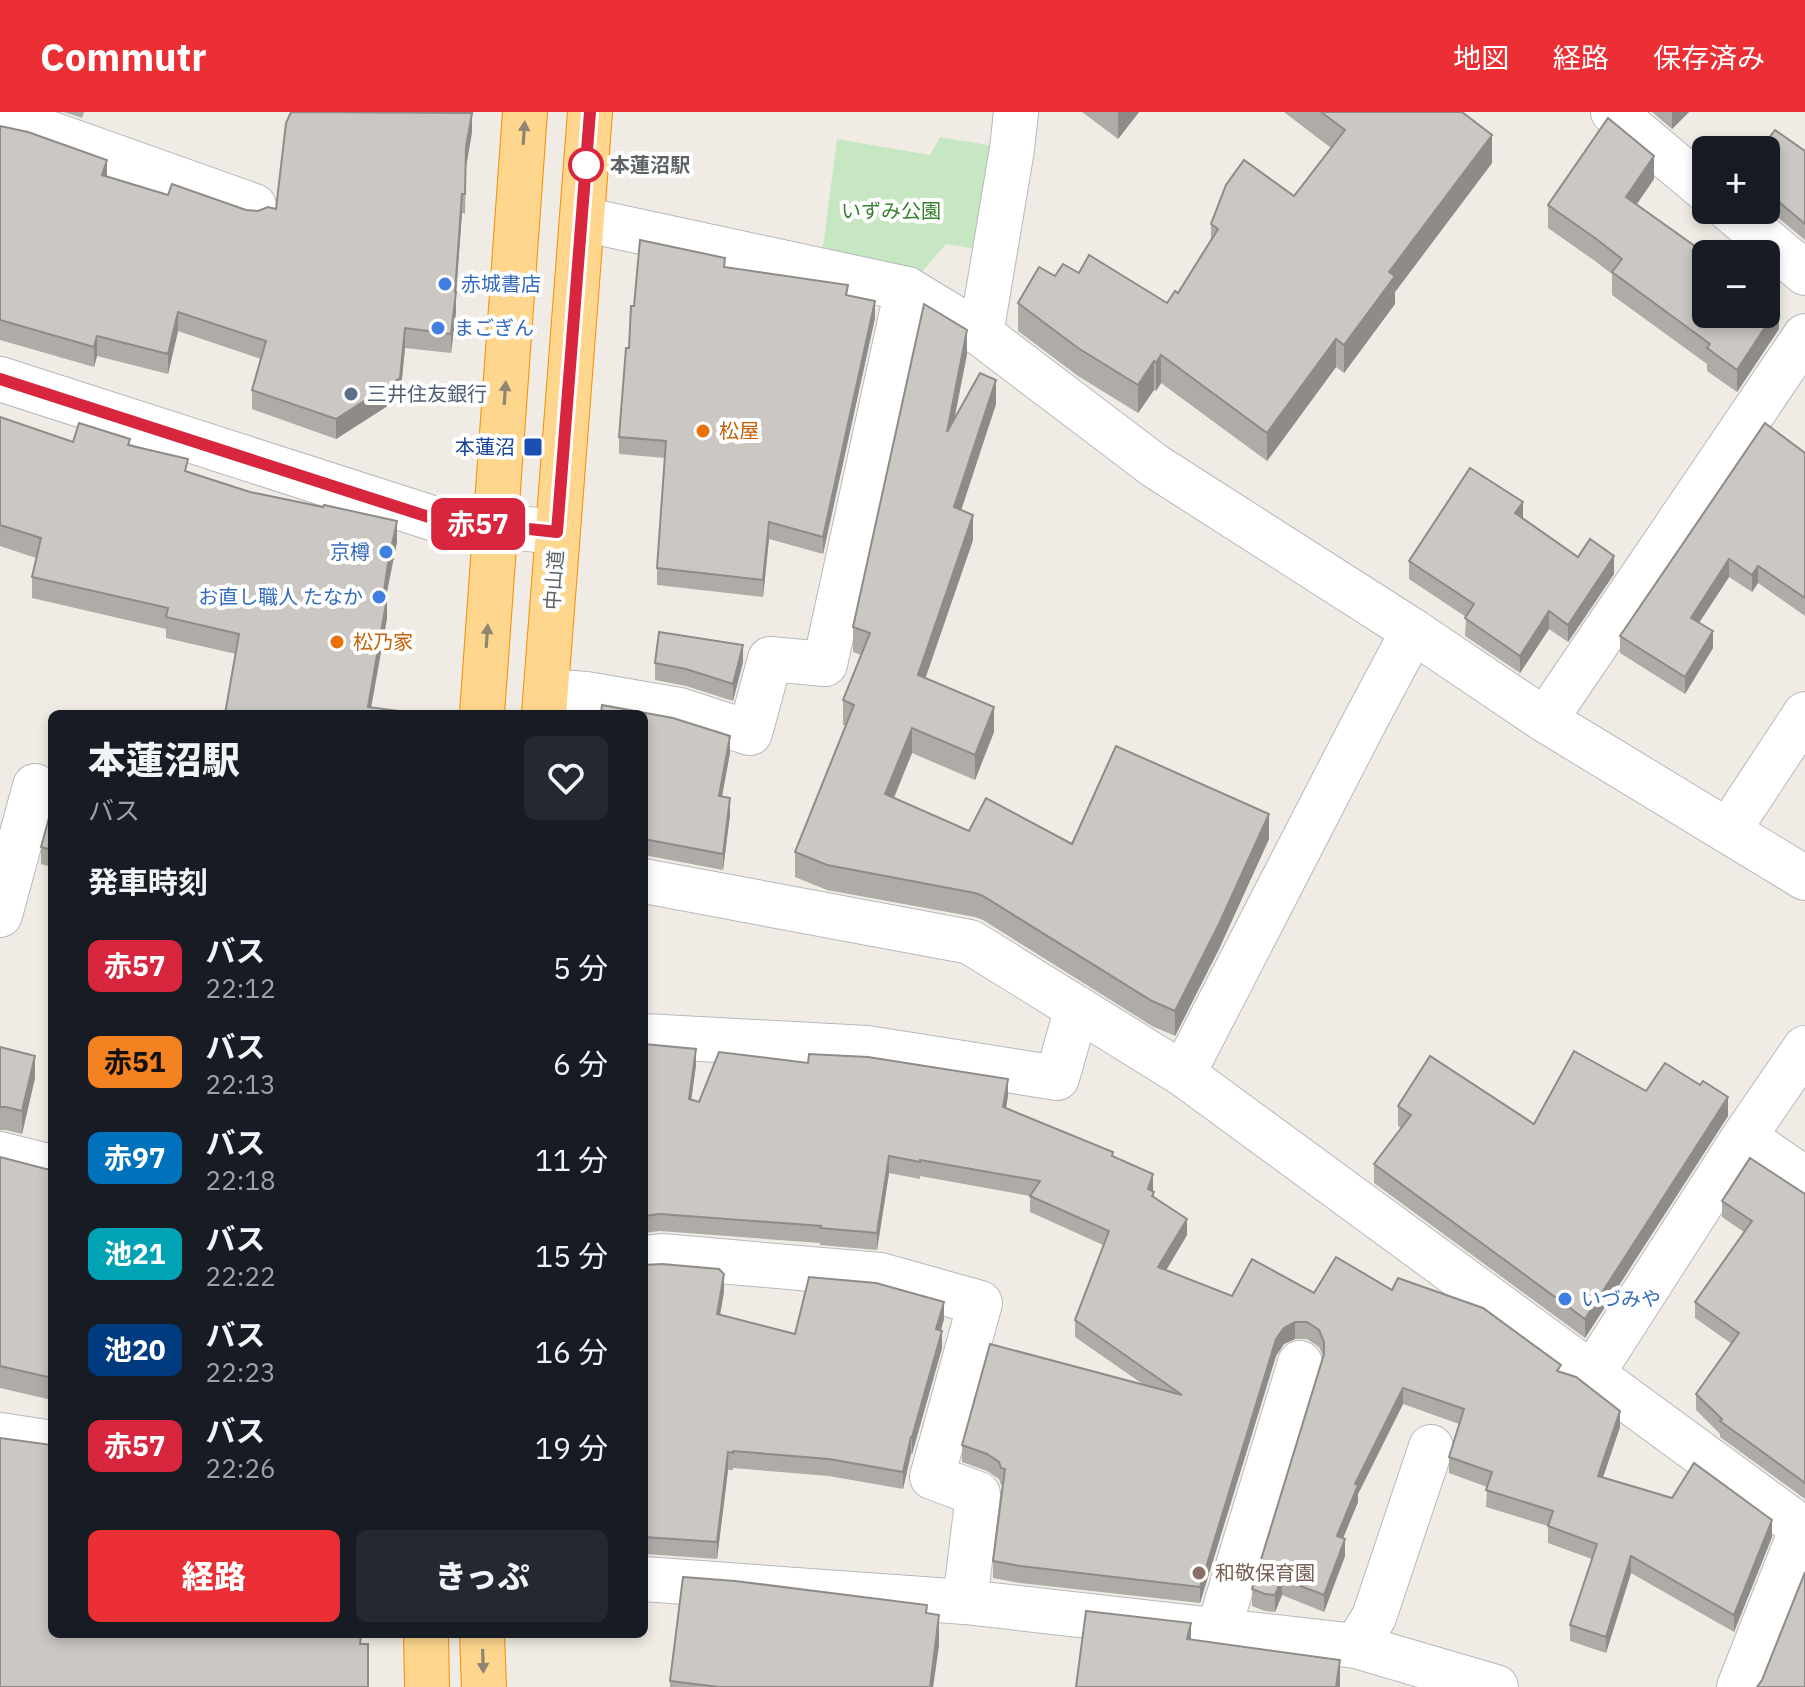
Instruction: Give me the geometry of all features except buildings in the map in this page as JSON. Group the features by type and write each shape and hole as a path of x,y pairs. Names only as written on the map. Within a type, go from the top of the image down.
{"highway":[{"path":"482,710 525,112"},
{"name":"中山道","path":"545,702 590,112"},
{"path":"426,1638 427,1687"},
{"path":"482,1638 484,1687"}],"street":[{"path":"981,334 1016,112"},
{"path":"1613,112 1692,178"},
{"path":"0,120 35,128 254,206"},
{"path":"582,219 907,289 981,334 1155,466 1413,631 1545,720 1805,878"},
{"path":"1747,224 1805,273"},
{"path":"545,702 586,694 679,710 750,733 770,659 825,664 907,289"},
{"path":"1545,720 1805,336"},
{"path":"0,379 435,519 557,532"},
{"path":"1183,1074 1413,631"},
{"path":"1728,831 1805,714"},
{"path":"0,915 29,784"},
{"path":"648,882 970,942 1183,1074 1804,1529 1739,1687"},
{"path":"648,1036 867,1048 1057,1078 1077,1008"},
{"path":"1592,1374 1805,1048"},
{"path":"1744,1137 1805,1179"},
{"path":"0,1154 48,1166"},
{"path":"648,1258 662,1256 880,1275 980,1303 932,1477 978,1494 965,1602"},
{"path":"1218,1631 1300,1363"},
{"path":"0,1435 48,1442"},
{"path":"1356,1646 1374,1617 1431,1447"},
{"path":"648,1579 965,1602 1356,1646 1496,1687"}],"green space":[{"name":"いずみ公園","path":"940,137 1012,149 994,252 946,244 907,289 820,270 837,139 930,155"}],"bus line":[{"name":"赤57","path":"0,379 435,519 557,532 590,112"}],"place":[{"name":"本蓮沼駅","path":"586,165"},
{"name":"赤城書店","path":"445,284"},
{"name":"まごぎん","path":"438,328"},
{"name":"三井住友銀行","path":"351,394"},
{"name":"松屋","path":"703,431"},
{"name":"本蓮沼","path":"533,447"},
{"name":"京樽","path":"386,552"},
{"name":"お直し職人 たなか","path":"379,597"},
{"name":"松乃家","path":"337,642"},
{"name":"いづみや","path":"1565,1299"},
{"name":"和敬保育園","path":"1199,1573"}]}
